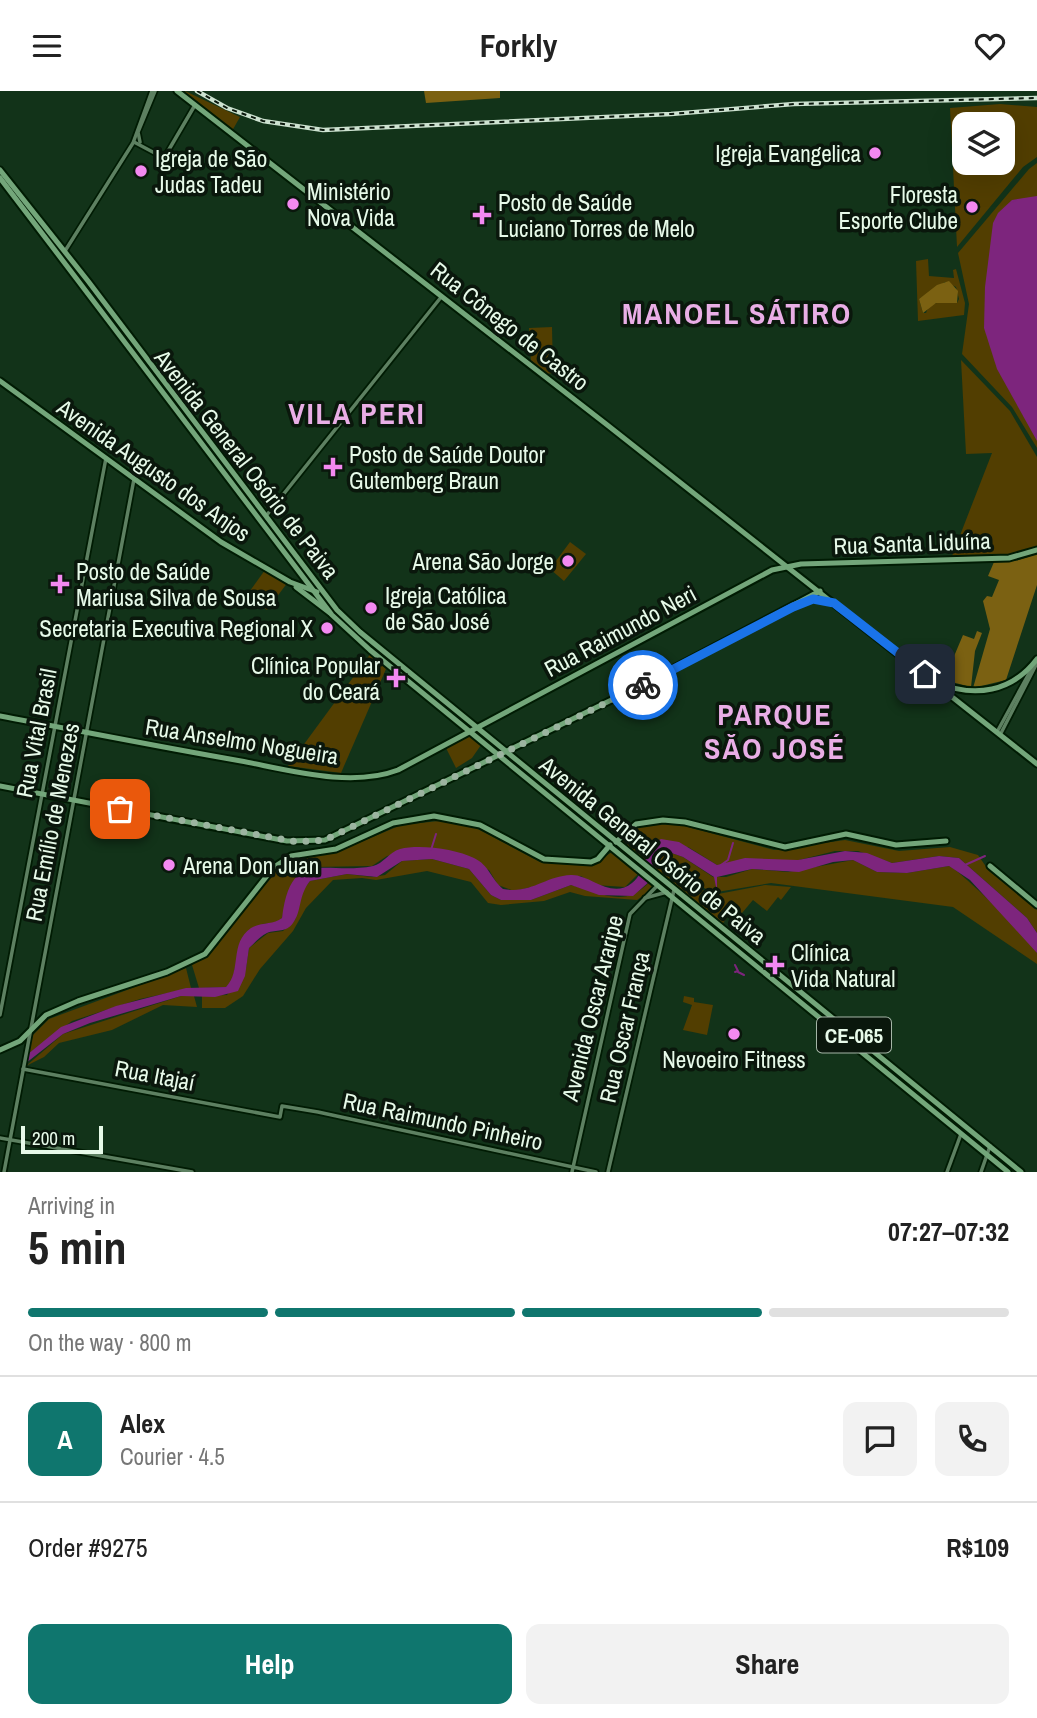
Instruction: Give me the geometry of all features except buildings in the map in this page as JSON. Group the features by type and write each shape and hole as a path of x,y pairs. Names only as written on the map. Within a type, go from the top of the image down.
{"main road":[{"name":"Rua Cônego de Castro","path":"177,91 787,565 1037,764"},
{"name":"Avenida General Osório de Paiva","path":"0,170 145,364 328,598 359,632 473,729"},
{"name":"Avenida General Osório de Paiva","path":"0,178 63,253"},
{"name":"Avenida Augusto dos Anjos","path":"0,381 220,542 290,582 332,615"},
{"name":"Avenida General Osório de Paiva","path":"264,517 332,615 613,843 673,897 834,1019 1021,1172"},
{"name":"Rua Santa Liduína","path":"787,565 1009,558 1037,550"},
{"name":"Rua Raimundo Neri","path":"473,729 753,580 787,565"},
{"name":"Avenida Augusto dos Anjos","path":"290,582 328,598"},
{"path":"0,786 297,842 325,840 346,832 820,591"},
{"path":"806,600 820,598 834,603"},
{"path":"935,681 964,691 986,691 1011,682 1036,661"},
{"name":"Rua Anselmo Nogueira","path":"0,716 259,765 368,777 398,769 473,729"},
{"path":"0,1050 20,1041 46,1015 153,977 199,957 282,861 296,855 350,844 400,821 434,817 480,825 537,857 591,862 598,859 636,824 663,820 685,822 785,847 846,834 896,845 946,841"},
{"path":"346,832 344,839 350,844"},
{"path":"990,866 1037,905"},
{"name":"Avenida General Osório de Paiva","path":"658,881 675,890 845,1039 1008,1172"},
{"path":"829,1025 834,1025 834,1019"},
{"path":"845,1039 844,1033 848,1031"}],"street":[{"path":"63,253 133,143 154,91"},
{"path":"141,118 138,141 164,158 195,105"},
{"path":"133,143 147,148"},
{"path":"264,517 442,296"},
{"name":"Rua Vital Brasil","path":"0,1015 106,458"},
{"name":"Rua Emílio de Menezes","path":"4,1172 135,479"},
{"path":"998,735 1036,661"},
{"name":"Avenida Oscar Araripe","path":"572,1170 630,915 655,891 658,881"},
{"name":"Avenida Oscar Araripe","path":"645,898 675,890"},
{"name":"Rua Oscar França","path":"608,1172 675,890"},
{"name":"Rua Itajaí","path":"23,1067 280,1117 282,1106"},
{"name":"Rua Raimundo Pinheiro","path":"282,1106 572,1170 596,1172"},
{"path":"947,1172 961,1134"},
{"path":"0,1137 192,1172"},
{"path":"981,1172 990,1146"}],"shaded area":[{"path":"185,91 240,117 232,131 187,96"},
{"path":"424,91 500,91 500,98 426,103"},
{"name":"Floresta Esporte Clube","path":"1000,104 1037,107 1037,157 1023,167 957,247 953,175 1015,175 1015,112 952,112 952,148 950,108"},
{"path":"1037,163 1037,448 1012,407 962,354 969,304 958,253"},
{"path":"1037,196 1037,441 997,369 984,328 985,287 993,223 998,213 1012,200"},
{"path":"928,259 929,276 954,278 953,270 956,269 965,303 964,315 918,321 916,261","holes":["945,282 956,287 959,299 957,303 944,301 929,305 926,313 923,313 919,299"]},
{"path":"949,281 958,291 957,303 936,303 923,313 919,299 937,285"},
{"path":"552,327 553,373 546,374 531,363 529,328"},
{"path":"961,360 1010,411 1037,457 1037,546 1014,554 952,556 992,453 966,454"},
{"name":"Arena São Jorge","path":"570,542 586,554 564,581 550,569"},
{"path":"1037,554 1037,585 1006,680 973,688 990,629 983,601 987,596 992,597 999,580 988,576 994,562 1015,561"},
{"path":"265,570 288,582 267,610 247,595"},
{"path":"977,631 982,633 975,651 971,687 944,680 963,635 974,639"},
{"path":"371,653 386,669 341,773 288,766"},
{"path":"469,735 481,745 472,758 456,768 446,748"},
{"path":"439,821 476,828 540,862 590,866 612,852 640,872 625,887 595,885 581,876 514,891 498,885 489,870 424,848 387,856 372,866 316,867 289,890 282,918 276,923 262,924 235,967 233,980 226,987 199,988 192,965 218,945 223,934 275,868 289,859 325,852 335,853 401,825"},
{"path":"653,821 673,823 774,850 845,840 899,851 950,847 978,855 989,871 1037,908 1037,933 1027,918 959,858 939,856 892,863 858,851 835,851 799,860 717,865 688,847 649,851 645,862 618,840 636,824"},
{"path":"661,839 679,842 717,865 745,858 798,860 845,851 867,853 892,863 939,856 959,858 1027,918 1037,933 1037,953 970,880 949,866 907,873 877,872 853,860 833,862 799,872 752,869 717,877 717,892 714,877 683,857 663,850 650,881 633,896 599,895 571,885 531,900 501,900 491,895 469,869 432,859 402,861 377,877 347,874 310,881 296,918 290,926 264,934 249,948 245,976 238,991 215,997 181,996 90,1023 63,1034 26,1063 28,1054 61,1027 116,1006 186,988 226,987 234,973 240,941 244,934 255,926 282,918 293,881 302,873 313,869 373,866 400,849 427,847 458,852 474,858 483,864 503,889 522,889 571,875 616,889 632,883 637,878 651,848"},
{"path":"663,850 683,857 713,877 726,877 752,869 788,872 853,860 877,872 907,873 949,866 981,892 1033,946 1037,953 1037,964 953,907 771,883 717,892 706,889 681,872 667,880 654,869"},
{"path":"432,859 469,869 491,895 501,900 531,900 571,885 612,897 631,895 650,881 654,888 637,900 585,896 570,892 544,901 501,905 488,903 471,882 427,871 376,880 333,880 306,908 293,931 260,969 243,996 225,1008 202,1008 202,996 227,995 246,968 249,948 268,933 283,931 295,920 302,891 310,881 347,874 372,877 385,875 402,861"},
{"path":"680,877 705,891 718,894 765,885 791,887 781,900 778,897 767,911 753,900 742,913 734,908 721,926 671,883"},
{"path":"186,968 191,988 140,999 72,1021 28,1054 33,1035 49,1019"},
{"path":"181,996 194,996 197,1007 163,1005 112,1030 59,1043 44,1057 26,1066 63,1034"},
{"path":"684,996 694,998 694,1002 713,1005 707,1035 683,1030 692,1005 683,1002"}],"waterway":[{"path":"431,850 436,834"},
{"path":"721,865 728,860 733,843"},
{"path":"965,865 985,856"},
{"path":"735,965 738,971 735,972"},
{"path":"738,972 744,975"}],"railway":[{"path":"197,91 227,108 263,121 323,130 671,114 794,104 1037,98"}],"way so far":[{"path":"120,809 297,842 325,840 643,685"}],"place":[{"name":"Igreja Evangelica","path":"875,153"},
{"name":"Igreja de São Judas Tadeu","path":"141,171"},
{"name":"Ministério Nova Vida","path":"293,204"},
{"name":"Floresta Esporte Clube","path":"972,207"},
{"name":"Posto de Saúde Luciano Torres de Melo","path":"482,215"},
{"name":"Posto de Saúde Doutor Gutemberg Braun","path":"333,467"},
{"name":"Arena São Jorge","path":"568,561"},
{"name":"Posto de Saúde Mariusa Silva de Sousa","path":"60,584"},
{"name":"Igreja Católica de São José","path":"371,608"},
{"name":"Secretaria Executiva Regional X","path":"327,628"},
{"name":"Clínica Popular do Ceará","path":"396,678"},
{"name":"Arena Don Juan","path":"169,865"},
{"name":"Clínica Vida Natural","path":"775,965"},
{"name":"Nevoeiro Fitness","path":"734,1034"}],"district":[{"name":"MANOEL SÁTIRO","path":"737,313"},
{"name":"VILA PERI","path":"357,413"},
{"name":"PARQUE SĂO JOSÉ","path":"775,732"}],"route":[{"path":"643,685 808,599 817,598 834,603 925,674"}]}
